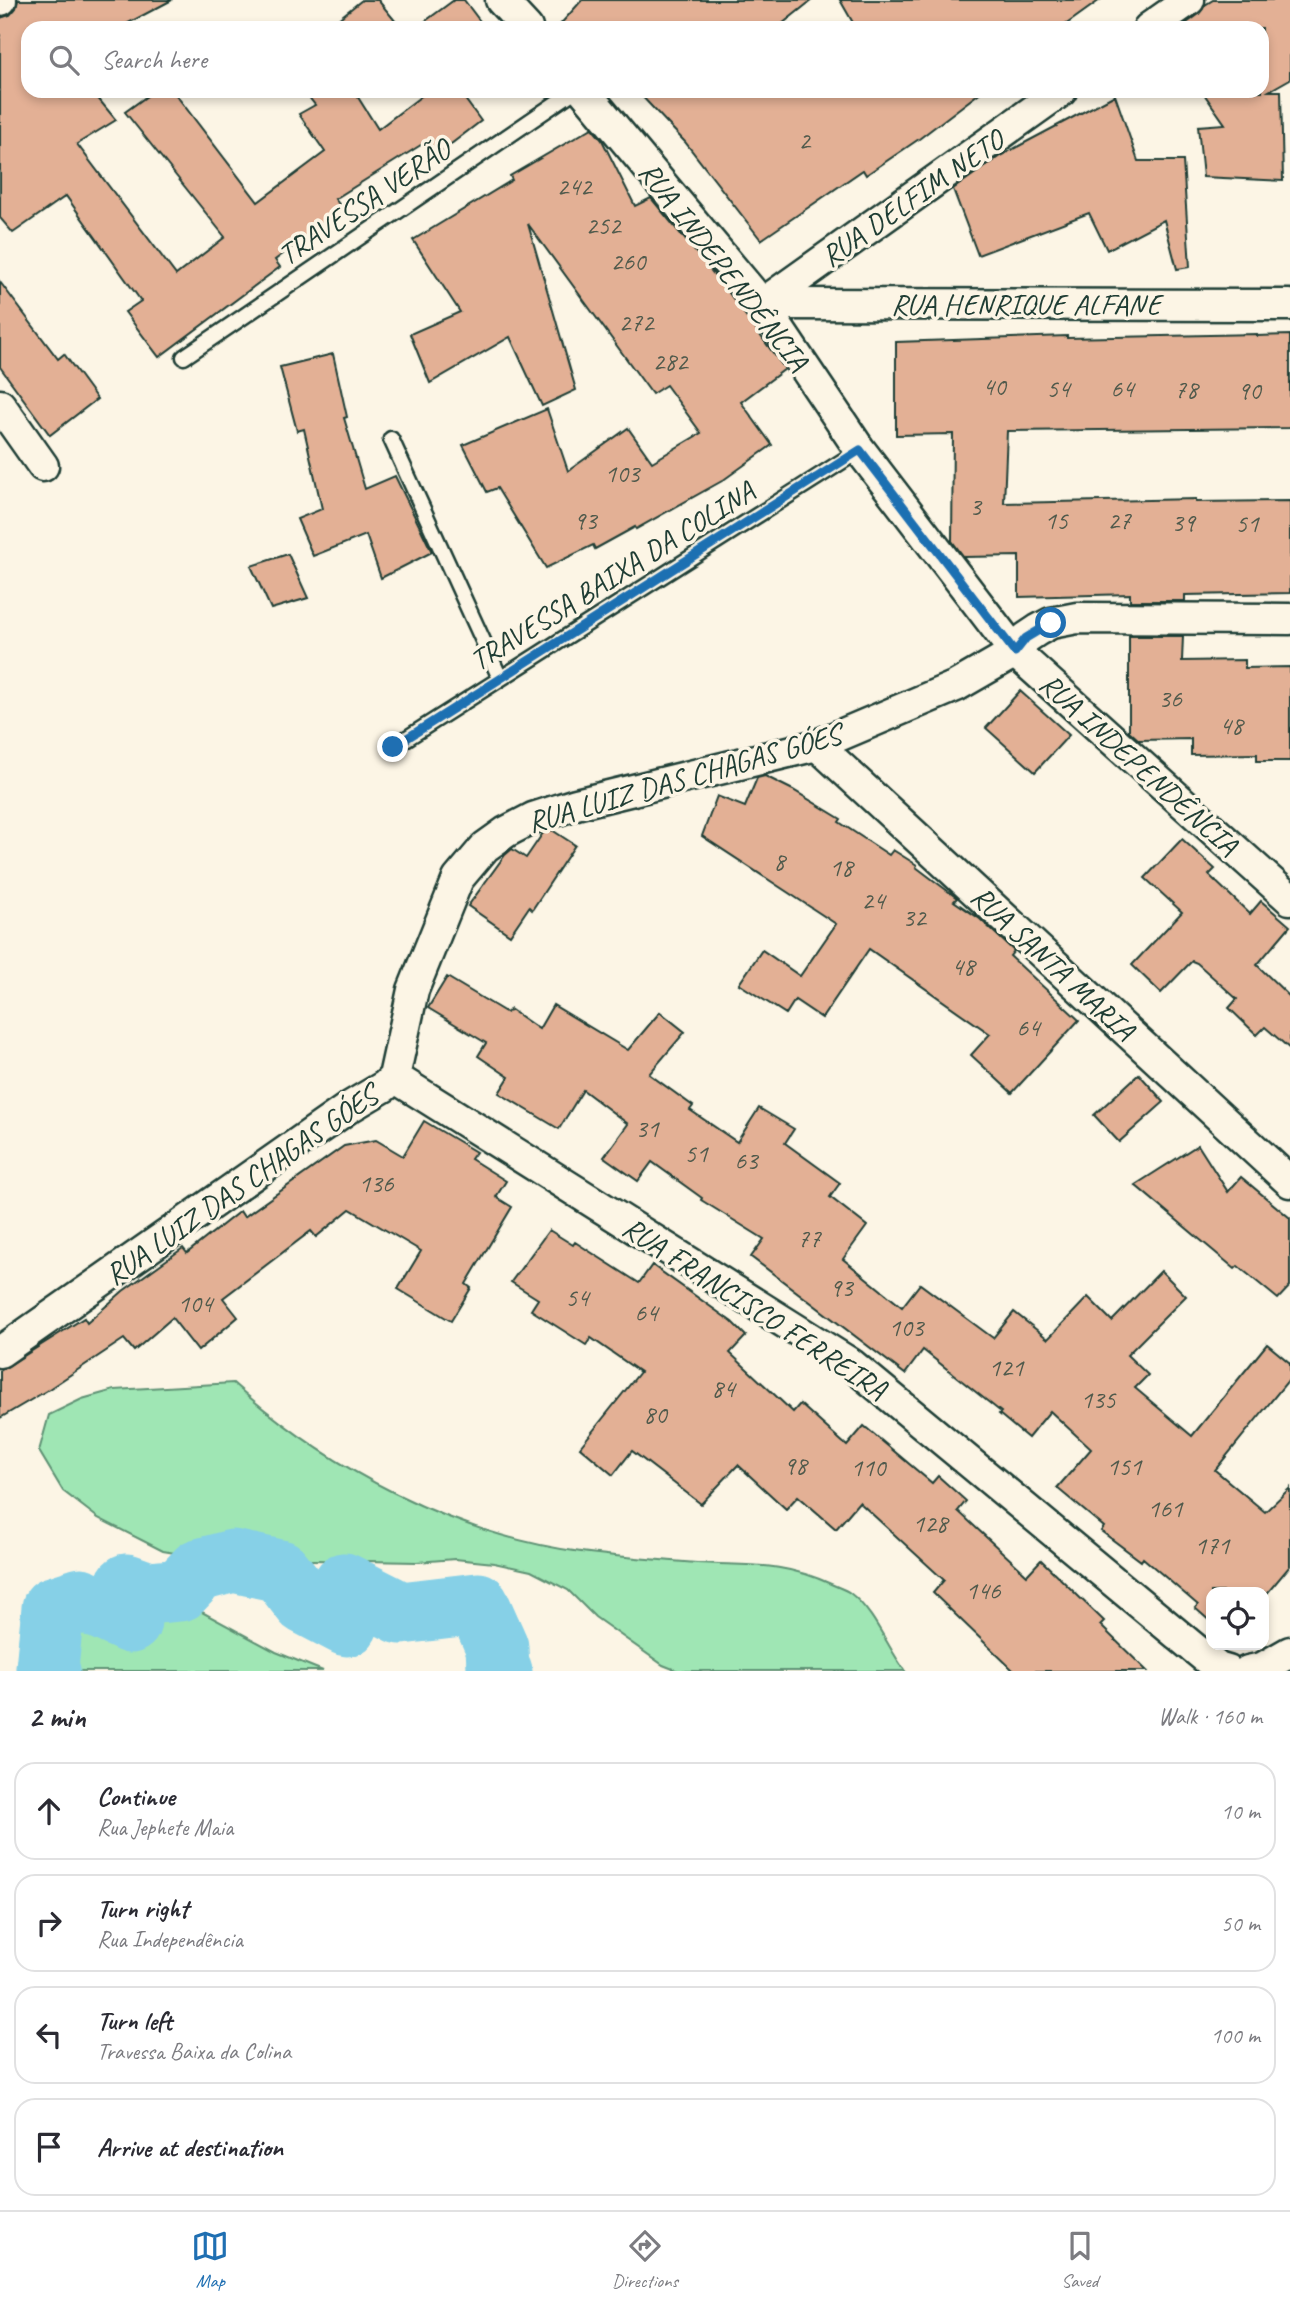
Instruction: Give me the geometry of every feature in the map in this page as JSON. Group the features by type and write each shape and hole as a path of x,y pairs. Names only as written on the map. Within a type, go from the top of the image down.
{"street":[{"path":"501,0 520,21"},
{"path":"1159,21 1189,0"},
{"name":"RUA INDEPENDÊNCIA","path":"590,98 762,304 860,450 1015,652 1290,899"},
{"name":"RUA DELFIM NETO","path":"762,304 1051,98"},
{"name":"RUA HENRIQUE ALFANE","path":"762,304 1290,304"},
{"path":"0,405 43,466"},
{"name":"RUA LUIZ DAS CHAGAS GÓES","path":"0,1353 348,1108 385,1086 394,1077 413,990 458,879 485,847 506,832 533,818 576,804 817,744 956,686 1015,652 1026,638 1051,623 1077,618 1290,619"},
{"name":"RUA SANTA MARIA","path":"817,744 1290,1182"},
{"name":"RUA FRANCISCO FERREIRA","path":"394,1077 851,1364 1218,1668 1227,1671"},
{"path":"1248,1671 1262,1668 1290,1652"}],"lane":[{"name":"TRAVESSA VERÃO","path":"184,357 565,98"},
{"path":"391,439 500,678"},
{"name":"TRAVESSA BAIXA DA COLINA","path":"393,747 860,450"}],"green space":[{"path":"233,1383 309,1443 351,1469 395,1493 486,1530 581,1552 781,1568 797,1571 843,1589 867,1610 905,1671 678,1671 663,1665 595,1617 568,1590 531,1571 494,1563 455,1559 417,1562 204,1558 163,1551 98,1518 63,1491 39,1451 49,1415 82,1399 114,1390"},
{"path":"94,1574 125,1575 189,1605 276,1652 323,1671 22,1671 30,1638 44,1612 65,1592"}],"building":[{"path":"18,0 172,0 132,21 21,21 21,98 98,98 116,120 77,144 176,275 225,237 125,112 144,98 178,98 258,202 325,152 299,114 315,105 310,98 358,98 378,129 419,98 464,98 481,121 434,157 424,143 335,199 343,209 275,260 280,267 159,357 125,312 141,301 66,196 13,233 0,218 0,18 10,15"},
{"path":"362,0 378,0 395,21 336,21"},
{"path":"454,0 464,0 480,21 426,21"},
{"path":"582,0 812,0 786,21 563,21"},
{"path":"840,0 1100,0 1071,21 852,21"},
{"path":"1213,0 1290,0 1290,79 1269,91 1269,21 1190,21"},
{"path":"1269,91 1281,91 1283,181 1203,177 1198,126 1225,124 1207,98 1269,98"},
{"path":"644,98 973,98 866,175 863,170 761,240 685,142"},
{"path":"1109,98 1116,98 1138,161 1183,161 1190,267 1177,269 1164,220 1107,250 1089,213 978,255 953,189 1000,156"},
{"path":"592,128 602,140 635,206 651,198 726,289 785,369 741,402 772,445 722,481 636,529 635,527 595,549 593,545 546,568 497,488 487,492 463,445 547,409 568,471 628,428 652,462 701,433 666,385 652,394 528,224 576,390 542,406 510,337 430,383 410,334 460,312 413,240 512,180 510,176"},
{"path":"0,282 58,359 64,354 97,399 50,435 0,367"},
{"path":"1290,335 1290,428 1007,431 1004,503 1196,499 1196,502 1290,501 1290,593 1185,595 1185,601 1130,601 1130,594 1019,597 1019,556 964,557 952,541 953,434 896,435 896,342 1067,336"},
{"path":"333,354 347,417 344,418 365,489 395,476 432,552 381,578 366,535 313,556 297,519 322,509 304,429 297,431 280,367"},
{"path":"288,554 308,598 271,609 251,566"},
{"path":"1129,636 1183,636 1182,661 1245,660 1245,668 1290,667 1290,761 1257,761 1257,754 1191,755 1191,739 1139,740 1129,731"},
{"path":"1020,691 1069,735 1035,772 986,728"},
{"path":"765,776 841,819 839,822 889,855 893,850 917,865 916,867 957,898 954,901 980,919 1014,951 1010,956 1079,1020 1012,1093 971,1055 990,1034 869,949 822,1018 795,1000 786,1014 739,984 762,950 800,976 836,924 702,836 717,796 745,807 757,778"},
{"path":"552,830 575,845 532,910 529,907 510,935 468,906 505,855 512,849 526,858 543,833"},
{"path":"1182,839 1215,869 1209,875 1250,914 1261,901 1290,926 1257,965 1290,997 1290,1049 1265,1027 1257,1035 1229,1008 1237,999 1197,963 1192,961 1161,993 1132,965 1182,912 1145,878"},
{"path":"447,977 507,1013 510,1009 539,1029 553,1005 628,1050 660,1012 685,1032 649,1074 693,1106 690,1110 737,1142 759,1108 794,1129 785,1143 840,1183 830,1197 867,1226 843,1259 902,1307 920,1284 993,1338 1014,1312 1048,1339 1088,1297 1112,1321 1161,1271 1186,1296 1127,1355 1148,1375 1135,1388 1192,1436 1267,1344 1290,1363 1290,1378 1215,1470 1265,1512 1290,1488 1290,1566 1269,1591 1269,1587 1206,1587 1206,1618 1195,1608 1198,1605 1143,1558 1141,1561 1101,1531 1104,1527 1057,1488 1091,1449 1050,1411 1028,1438 999,1414 1001,1412 923,1350 905,1374 751,1257 764,1239 701,1200 702,1198 652,1162 638,1181 604,1157 628,1124 583,1090 559,1129 499,1093 509,1077 478,1056 486,1043 428,1008"},
{"path":"1139,1074 1164,1102 1119,1142 1094,1115"},
{"path":"424,1121 476,1152 471,1159 506,1181 496,1197 512,1207 466,1284 471,1288 451,1321 398,1289 421,1251 350,1209 316,1237 311,1231 223,1298 238,1317 198,1351 172,1318 134,1351 124,1339 0,1418 0,1371 84,1318 87,1323 123,1291 183,1248 187,1253 240,1211 244,1217 344,1146 376,1140 403,1156"},
{"path":"1198,1145 1228,1192 1241,1177 1290,1218 1290,1286 1278,1299 1238,1266 1235,1269 1135,1185"},
{"path":"549,1230 573,1245 575,1242 639,1283 652,1265 732,1322 746,1336 730,1353 793,1412 800,1404 847,1446 864,1426 932,1483 938,1476 966,1501 958,1511 1027,1575 1041,1560 1104,1621 1100,1625 1147,1671 1014,1671 933,1593 944,1580 859,1502 836,1529 798,1496 786,1509 738,1465 701,1504 632,1451 613,1475 580,1447 640,1372 591,1338 586,1345 531,1310 538,1299 511,1282"}],"waterway":[{"path":"49,1671 47,1668 53,1608 81,1599 130,1622 127,1585 149,1593 180,1590 199,1570 233,1561 280,1571 305,1603 347,1625 344,1584 401,1613 478,1604 497,1647 498,1668 501,1671"}],"route":[{"path":"393,747 860,450 1015,652 1026,638 1051,623"}]}
